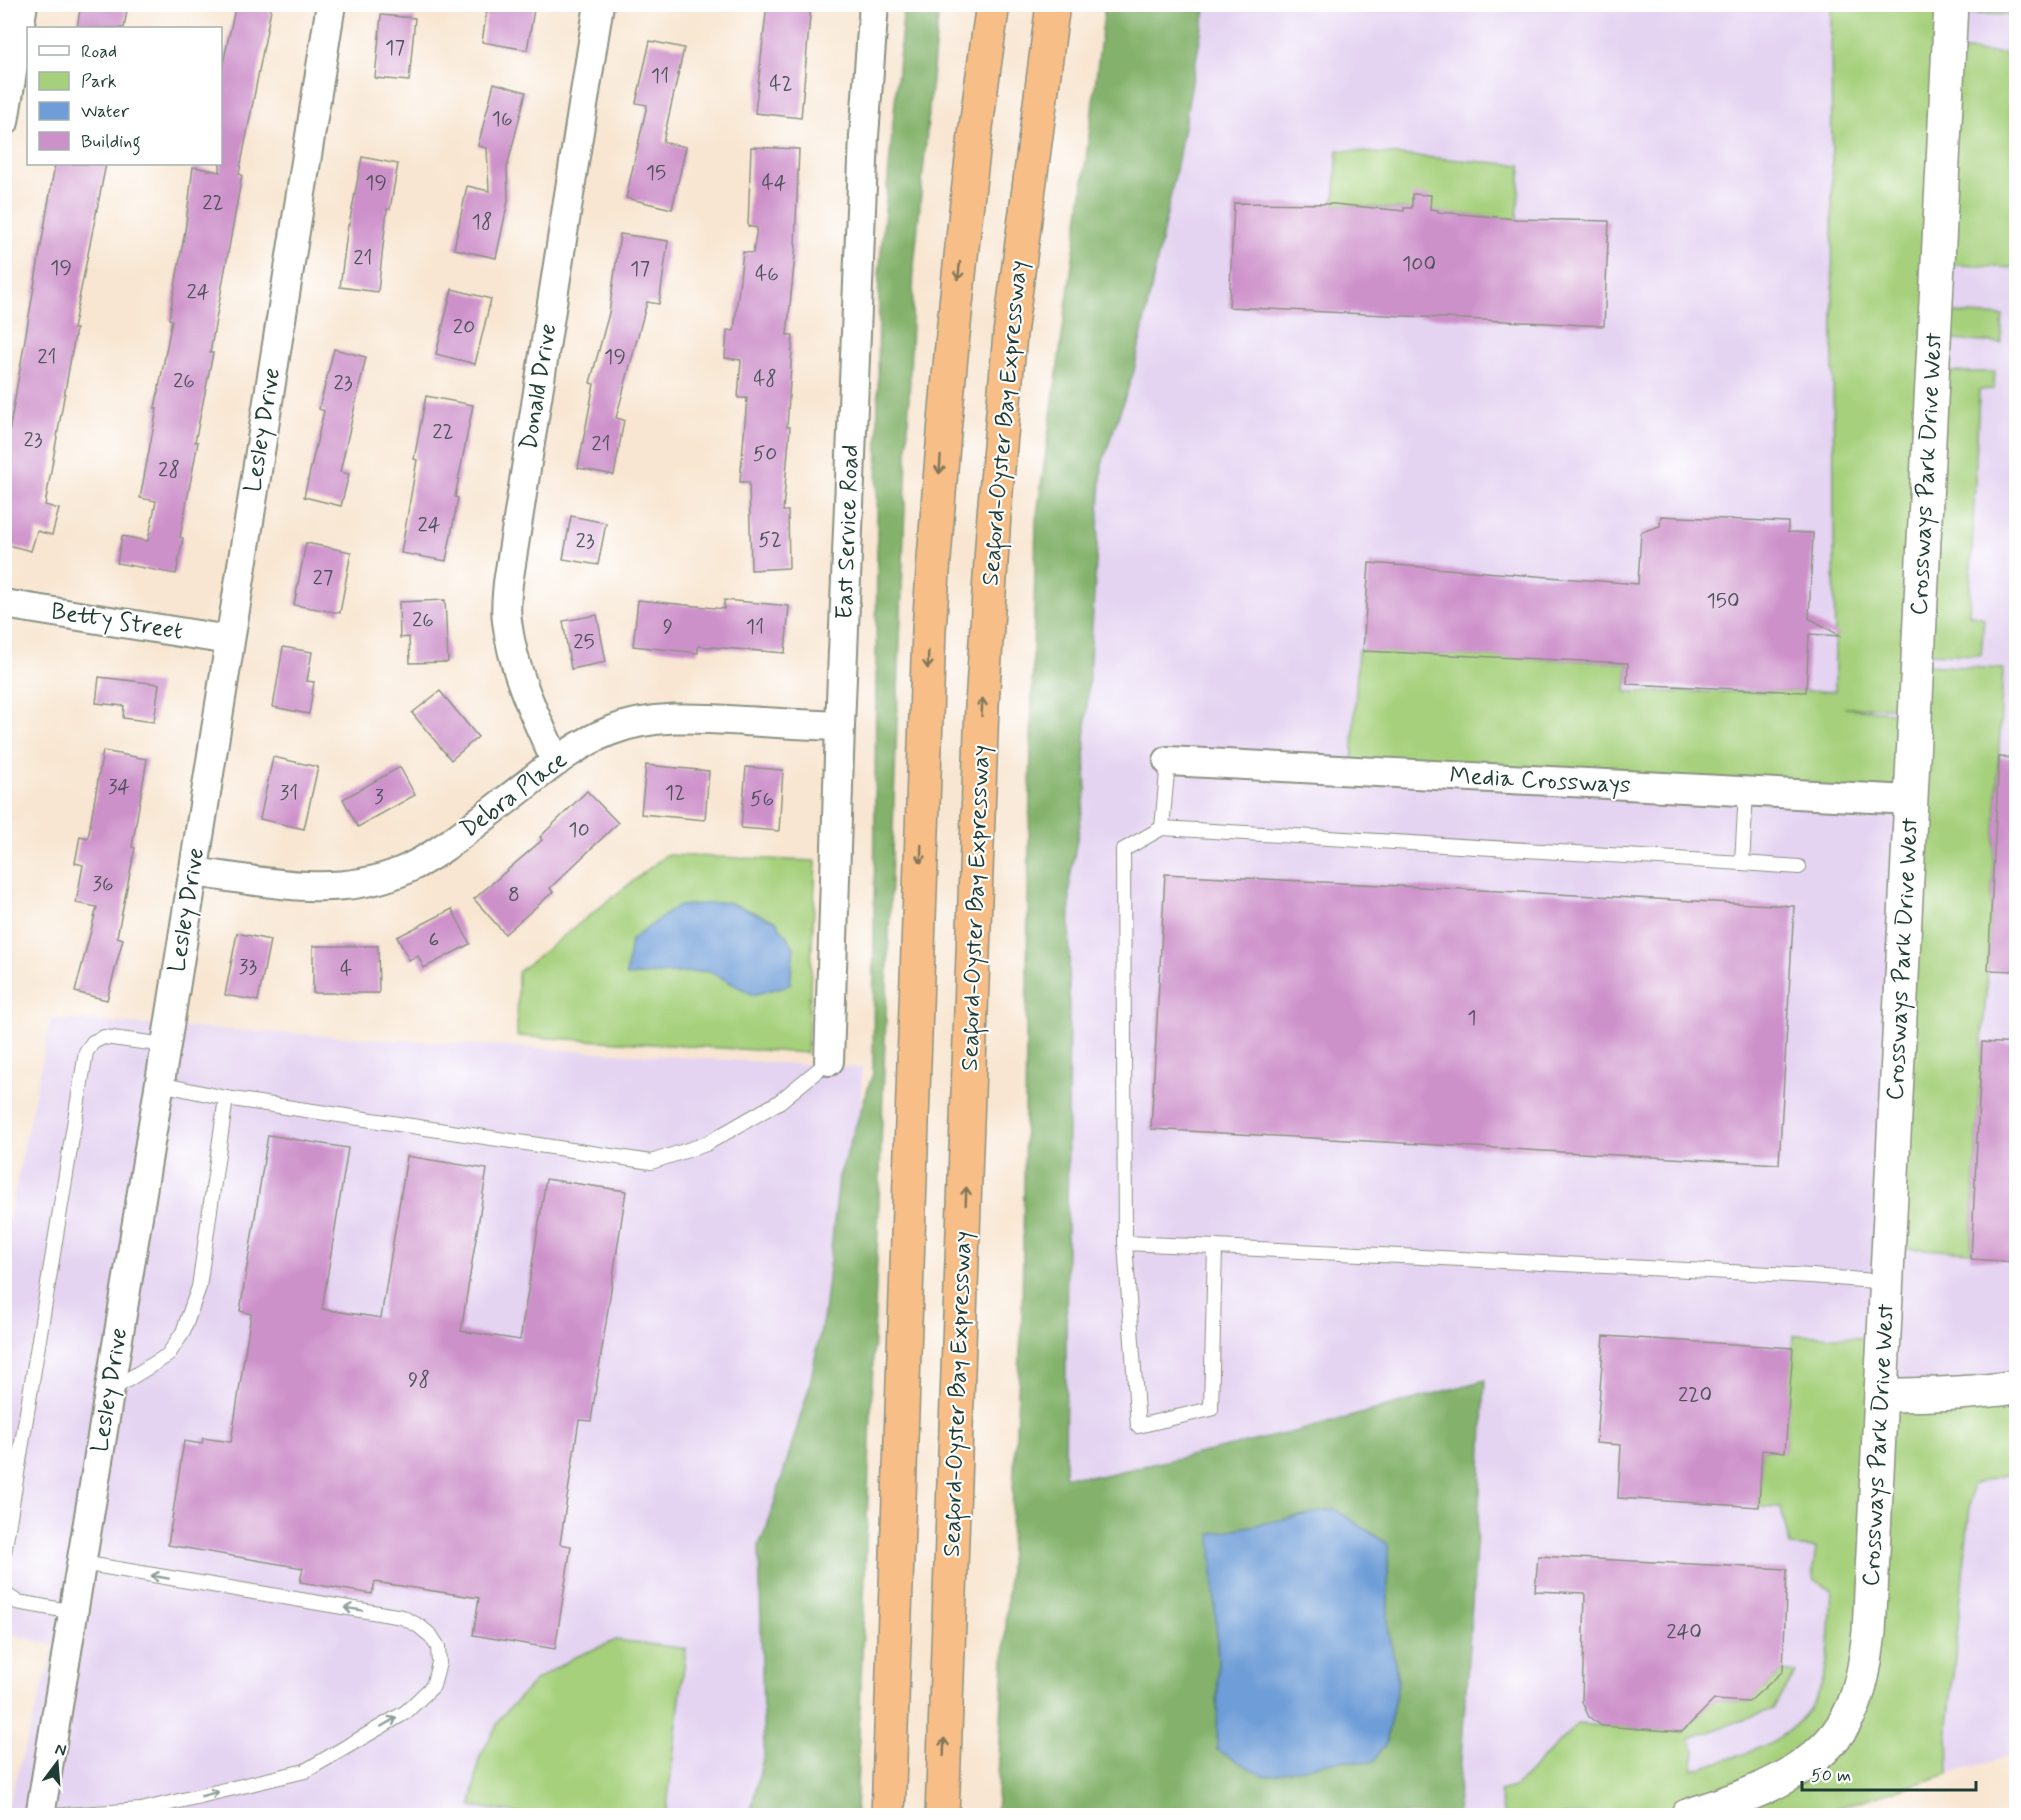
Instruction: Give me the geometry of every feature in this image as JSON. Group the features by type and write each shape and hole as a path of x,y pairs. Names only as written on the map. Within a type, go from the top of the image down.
{"highway":[{"path":"963,239 969,87 977,4"},
{"path":"888,1815 929,630 941,450 963,239 993,4"},
{"name":"Seaford-Oyster Bay Expressway","path":"942,1815 982,705 994,514 1010,334 1053,4"},
{"path":"1010,334 1067,4"}],"street":[{"path":"4,122 23,4"},
{"name":"Lesley Drive","path":"40,1815 194,872 330,4"},
{"name":"Donald Drive","path":"556,762 523,689 512,655 506,618 508,583 599,4"},
{"name":"East Service Road","path":"829,1061 864,136 874,4"},
{"name":"Crossways Park Drive West","path":"1687,1815 1736,1800 1795,1773 1826,1747 1838,1733 1853,1706 1862,1678 1869,1632 1951,4"},
{"name":"Betty Street","path":"4,604 229,640"},
{"name":"Debra Place","path":"194,872 285,884 321,886 379,879 401,871 450,842 583,744 611,731 648,720 692,718 840,726"},
{"name":"Media Crossways","path":"1168,761 1911,800"},
{"path":"1881,1395 1935,1395 2016,1387"}],"lane":[{"path":"1162,828 1168,761"},
{"path":"1742,863 1746,792"},
{"path":"1215,1247 1212,1409 1138,1426 1125,1243 1123,850 1162,828 1799,867"},
{"path":"4,1553 86,1052 93,1042 105,1037 166,1045"},
{"path":"160,1084 226,1098 651,1162 706,1144 779,1102 829,1061"},
{"path":"111,1390 168,1355 183,1332 199,1287 226,1098"},
{"path":"1125,1243 1811,1276 1888,1282"},
{"path":"49,1815 141,1810 305,1771 406,1712 433,1686 440,1663 438,1647 432,1636 402,1617 82,1563"},
{"path":"4,1593 17,1602 74,1612"}],"shaded area":[{"path":"1206,5 2016,5 2016,1754 1811,1815 1457,1815 1480,1490 1485,1380 1302,1430 1100,1476 1065,1476 1070,878 1086,790 1085,741 1102,464 1134,371 1177,165"},
{"path":"51,1019 862,1068 831,1815 5,1815 55,1645 5,1633 5,1237"}],"green space":[{"path":"904,5 939,5 914,267 856,1815 750,1815 764,1754 759,1545 767,1527 809,1388 824,1314 839,1177 873,1073 879,275"},
{"path":"1105,5 1206,5 1177,165 1134,371 1102,464 1085,741 1086,790 1070,878 1065,1476 1100,1476 1302,1430 1485,1380 1480,1490 1457,1815 996,1816 1022,1316 1036,522 1080,208","holes":["1334,1509 1388,1544 1388,1626 1398,1682 1386,1743 1372,1763 1341,1760 1217,1710 1218,1662 1212,1534"]},
{"path":"1801,5 2016,5 2016,15 1951,13 1949,50 2016,54 2016,268 1938,264 1936,312 2003,316 2001,343 1934,339 1933,372 1995,372 1994,389 1979,390 1969,614 1984,618 1981,655 1928,653 1927,665 2003,669 1971,1252 1888,1247 1911,800 1352,766 1358,650 1628,663 1626,692 1835,691 1831,8","holes":["1915,706 1915,714 1844,708"]},
{"path":"1338,150 1521,165 1517,219 1334,204"},
{"path":"666,855 816,861 807,1053 517,1036 518,972"},
{"path":"1793,1335 1884,1339 1881,1395 2016,1387 2016,1471 1972,1485 1948,1726 1949,1774 1811,1816 1740,1815 1736,1800 1680,1815 1504,1815 1499,1792 1514,1788 1577,1724 1682,1732 1714,1700 1749,1702 1783,1671 1796,1673 1773,1709 1689,1739 1695,1751 1692,1770 1757,1749 1793,1727 1807,1712 1818,1692 1826,1668 1832,1590 1815,1581 1813,1570 1816,1548 1790,1546 1781,1508 1759,1507 1762,1450 1785,1451"},
{"path":"616,1640 686,1649 666,1815 528,1815 471,1806 479,1759 501,1717 535,1681 573,1658"}],"water":[{"path":"728,902 776,921 794,947 790,985 753,995 709,971 626,976 631,940 677,906"},
{"path":"1334,1509 1388,1544 1388,1626 1398,1682 1386,1743 1372,1763 1341,1760 1264,1776 1217,1750 1218,1662 1211,1534"}],"building":[{"path":"81,4 128,4 124,27 77,27"},
{"path":"236,4 272,4 239,174 242,175 210,353 213,353 195,442 198,442 180,537 183,538 176,574 117,563 122,536 148,541 156,501 140,498 172,320 169,319 185,231 193,167 220,172 220,165 222,165 222,68"},
{"path":"488,4 535,4 527,50 482,42"},
{"path":"767,4 811,4 801,118 755,113"},
{"path":"381,15 415,18 409,81 375,78"},
{"path":"650,41 684,48 663,142 686,147 672,209 626,198 647,105 636,103"},
{"path":"494,83 526,92 507,167 508,201 496,258 454,249 467,186 489,191 487,148 478,146"},
{"path":"751,147 799,149 796,245 787,335 793,335 787,427 790,427 783,511 788,511 789,568 751,570 749,482 740,482 747,398 738,398 741,360 725,358 727,330 734,331 743,252 753,253 757,228 748,226"},
{"path":"362,157 398,164 390,209 387,209 378,292 340,287 348,225"},
{"path":"55,165 106,165 73,329 76,329 45,505 59,509 52,535 37,531 31,551 4,544 4,495 10,473 4,472"},
{"path":"1412,194 1431,195 1430,209 1438,210 1438,212 1517,219 1609,221 1604,326 1229,307 1234,203 1334,204 1404,211 1404,208 1412,208"},
{"path":"620,234 668,241 659,304 647,302 616,418 624,420 614,475 578,468 594,384 590,383 609,313"},
{"path":"452,289 491,299 475,364 436,354"},
{"path":"334,349 366,357 340,472 349,474 341,506 304,497 324,411 319,409"},
{"path":"426,396 473,405 455,497 458,498 446,561 401,553 417,460 414,459"},
{"path":"571,516 606,523 598,565 563,559"},
{"path":"1661,516 1788,522 1788,532 1813,533 1809,618 1841,636 1809,634 1806,692 1627,684 1628,663 1363,651 1369,563 1638,584 1641,532 1660,526"},
{"path":"306,543 351,552 340,613 294,605"},
{"path":"445,600 448,662 410,663 409,637 400,638 399,602"},
{"path":"638,600 724,609 724,600 789,606 785,653 698,646 698,653 633,646"},
{"path":"597,615 606,662 571,669 563,621"},
{"path":"283,647 312,652 307,681 314,682 309,714 273,707"},
{"path":"99,677 159,684 154,722 123,718 124,706 96,703"},
{"path":"440,691 478,737 451,760 412,713"},
{"path":"103,751 147,759 132,847 135,848 117,937 123,939 107,1000 75,992 97,907 76,903 83,865 75,863 80,836 88,838"},
{"path":"273,757 318,767 304,829 260,819"},
{"path":"1999,757 2016,758 2016,971 1988,970"},
{"path":"646,765 709,771 705,820 641,814"},
{"path":"400,767 415,795 358,827 343,799"},
{"path":"746,767 783,770 779,831 741,828"},
{"path":"587,791 618,823 550,888 553,892 505,934 474,899 542,840 540,837"},
{"path":"1165,874 1794,906 1779,1164 1151,1129"},
{"path":"452,909 470,944 424,968 418,956 409,960 397,937"},
{"path":"237,933 270,940 258,1001 225,995"},
{"path":"313,946 378,946 379,993 313,993"},
{"path":"1982,1042 2016,1044 2016,1262 1971,1259"},
{"path":"268,1135 348,1148 322,1309 381,1318 407,1156 487,1169 461,1331 520,1340 546,1179 626,1191 591,1421 579,1420 560,1544 571,1546 555,1649 473,1635 479,1598 375,1582 372,1594 300,1582 303,1568 168,1545 184,1441 202,1444 203,1438 231,1442 251,1314 240,1311"},
{"path":"1604,1336 1793,1348 1785,1452 1762,1450 1759,1507 1618,1498 1621,1445 1596,1443"},
{"path":"1538,1556 1787,1569 1783,1671 1749,1702 1714,1700 1682,1732 1602,1726 1589,1717 1582,1702 1585,1593 1535,1591"}]}
